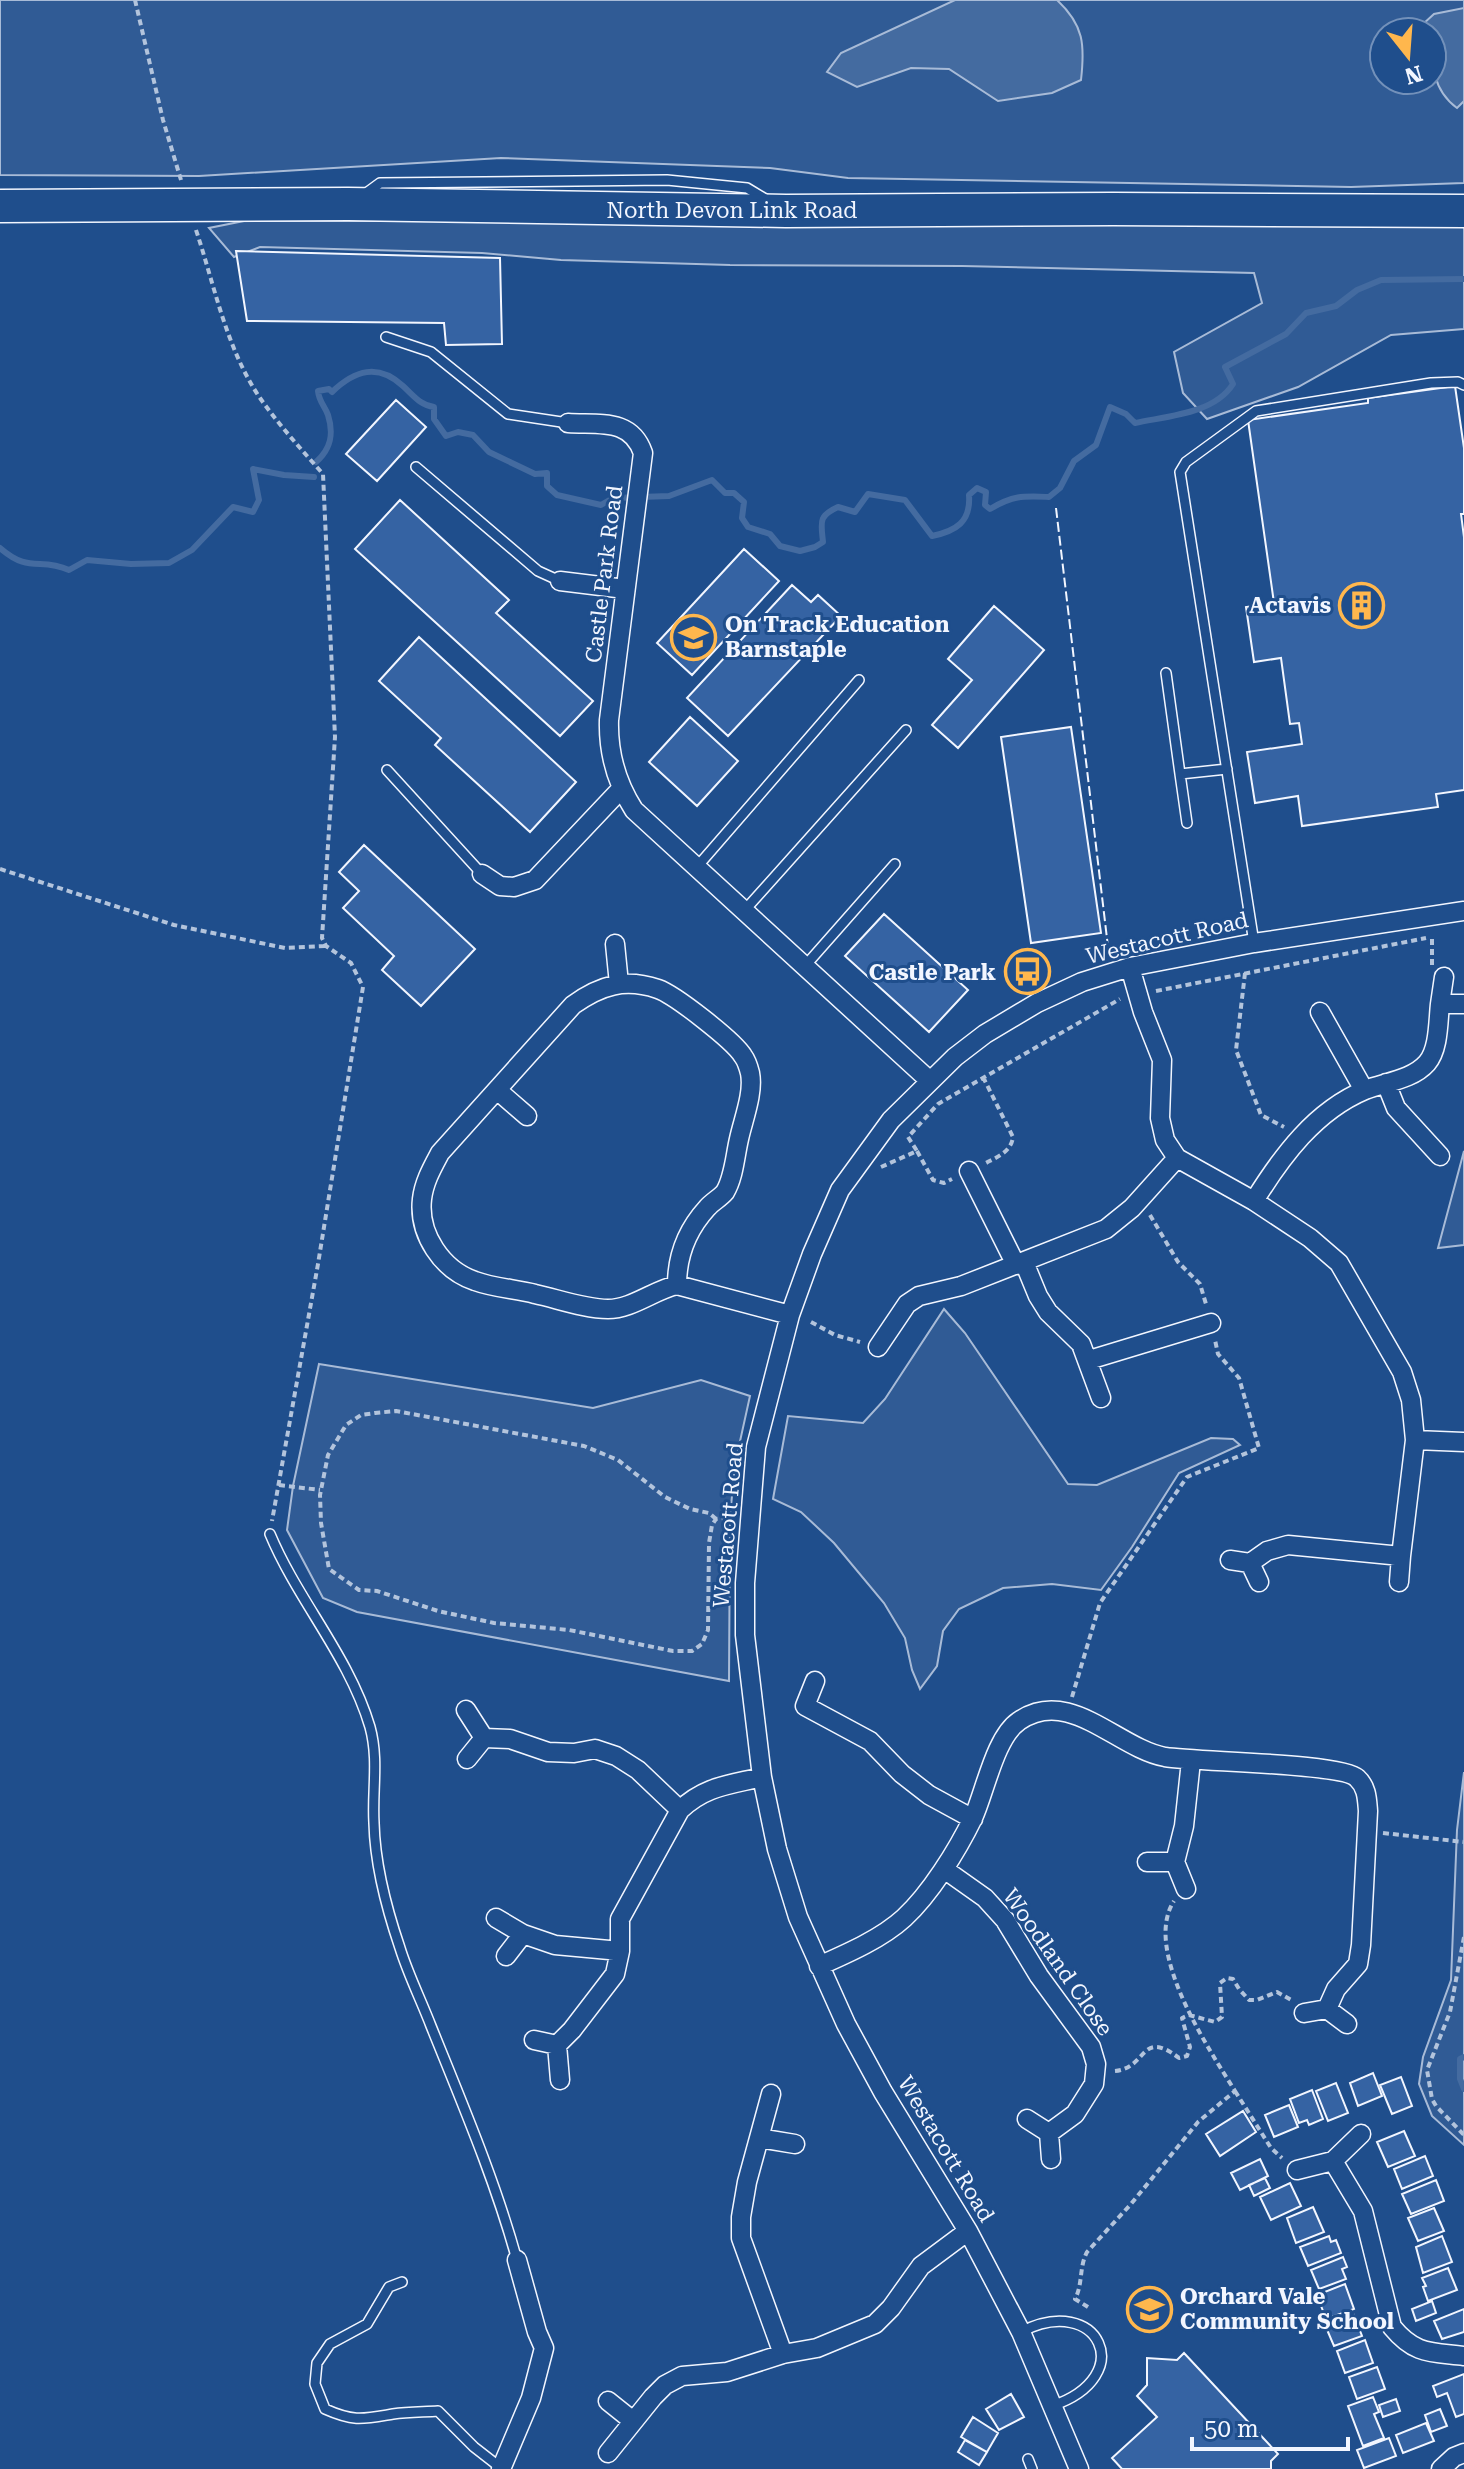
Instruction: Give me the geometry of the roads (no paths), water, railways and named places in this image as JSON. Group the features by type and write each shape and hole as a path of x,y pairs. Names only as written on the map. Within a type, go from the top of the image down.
{"highway":[{"name":"North Devon Link Road","path":"12,211 111,206 348,204 786,211 1464,211"}],"street":[{"name":"Castle Park Road","path":"568,423 620,426 639,440 643,453 608,732 608,743 621,789 634,810 930,1081"},
{"path":"560,581 625,589"},
{"path":"482,874 500,886 514,887 535,880 621,789"},
{"name":"Westacott Road","path":"1079,2469 1021,2332 968,2231 883,2092 846,2024 798,1917 777,1849 762,1777 745,1635 745,1583 756,1447 812,1254 840,1190 891,1120 930,1081 985,1034 1027,1008 1082,982 1130,967 1254,943 1464,911"},
{"path":"615,944 619,984"},
{"path":"1130,967 1137,995 1162,1060 1160,1118 1165,1140 1177,1158 1254,1201 1310,1238 1339,1263 1402,1372 1411,1400 1415,1440 1399,1582"},
{"path":"1254,1201 1275,1167 1301,1136 1336,1105 1364,1090 1410,1075 1426,1064 1434,1050 1444,977"},
{"path":"677,1285 683,1246 692,1227 708,1206 724,1193 730,1177 749,1094 750,1075 743,1056 668,992 648,986 619,984 593,991 573,1005 440,1153 428,1176 422,1200 430,1242 437,1255 474,1281 609,1309 634,1303 663,1288 677,1285 796,1316"},
{"path":"1440,1004 1464,1004"},
{"path":"1320,1012 1364,1090"},
{"path":"1386,1083 1396,1108 1440,1156"},
{"path":"497,1090 527,1116"},
{"path":"878,1347 907,1304 919,1296 961,1286 1106,1229 1141,1199 1177,1158"},
{"path":"969,1171 1048,1312 1081,1344 1101,1398"},
{"path":"1089,1360 1211,1323"},
{"path":"1415,1440 1464,1442"},
{"path":"1230,1560 1250,1563 1267,1551 1288,1545 1401,1556"},
{"path":"1250,1563 1259,1582"},
{"path":"815,1681 805,1706 870,1741 902,1774 929,1795 973,1819"},
{"path":"466,1710 484,1738"},
{"path":"819,1966 903,1919 944,1869 973,1819 1006,1732 1032,1714 1068,1712 1093,1722 1139,1749 1157,1755 1191,1761 1305,1766 1356,1776 1367,1791 1358,1964 1336,1989 1327,2009"},
{"path":"484,1738 510,1739 548,1752 574,1753 595,1749 616,1756 638,1770 680,1810"},
{"path":"467,1759 484,1738"},
{"path":"1186,1889 1175,1862 1184,1826 1191,1761"},
{"path":"560,2080 557,2045 615,1974 620,1951 620,1919 680,1810 708,1789 762,1777"},
{"path":"1147,1862 1175,1862"},
{"name":"Woodland Close","path":"944,1869 985,1898 1005,1920 1039,1976 1091,2047 1096,2070 1094,2084 1075,2114 1049,2133"},
{"path":"496,1918 523,1934 555,1945 620,1951"},
{"path":"506,1956 523,1934"},
{"path":"1304,2013 1327,2009 1347,2024"},
{"path":"534,2040 557,2045"},
{"path":"771,2094 741,2217 741,2238 783,2354"},
{"path":"1027,2119 1049,2133 1051,2159"},
{"path":"1297,2170 1333,2161 1361,2134"},
{"path":"759,2138 795,2144"},
{"path":"1333,2161 1363,2211 1392,2327 1418,2351 1464,2356"},
{"path":"608,2453 665,2385 682,2376 727,2372 783,2354 817,2348 875,2324 891,2308 921,2266 968,2231"},
{"path":"501,2469 531,2398 544,2348 517,2260"},
{"path":"608,2401 633,2421"},
{"path":"1441,2469 1454,2457 1464,2453"}],"lane":[{"path":"386,337 431,352 508,414 568,423"},
{"path":"1254,943 1180,472 1186,462 1256,411 1431,383 1458,382 1464,385"},
{"path":"416,467 538,571 560,581"},
{"path":"1166,673 1187,823"},
{"path":"696,868 859,680"},
{"path":"744,911 906,730"},
{"path":"1180,774 1227,769"},
{"path":"387,770 482,874"},
{"path":"804,966 895,864"},
{"path":"270,1534 279,1555 341,1656 369,1724 377,1753 374,1823 380,1885 400,1950 496,2192 517,2260"},
{"path":"402,2282 389,2287 367,2324 330,2344 317,2363 315,2384 325,2409 346,2418 366,2420 438,2411 501,2469"},
{"path":"1021,2332 1029,2327 1068,2323 1092,2331 1099,2340 1102,2365 1083,2390 1052,2406"}],"waterway":[{"path":"316,462 325,452 331,435 328,415 318,391 329,389 332,392 358,374 376,372 394,379 421,402 434,407 434,419 446,436 458,432 473,435 489,452 535,474 547,473 547,486 557,495 601,505 613,498 669,496 712,480 725,493 734,493 744,502 742,518 748,527 770,534 780,546 800,551 823,542 822,525 827,513 838,507 855,512 868,494 905,500 932,536 960,524 967,512 969,495 977,488 986,492 985,505 990,509 1019,497 1049,497 1060,488 1074,461 1096,445 1110,407 1126,414 1135,423 1202,408 1225,394 1233,384 1225,367 1286,334 1306,313 1336,306 1357,290 1381,280 1464,279"},
{"path":"0,548 19,561 69,570 87,560 169,563 192,550 233,507 253,512 259,500 253,469 314,477"},
{"path":"1464,2057 1460,2059 1460,2079 1464,2089"}],"place":[{"name":"Actavis","path":"1362,605"},
{"name":"On Track Education Barnstaple","path":"694,637"},
{"name":"Castle Park","path":"1027,972"},
{"name":"Orchard Vale Community School","path":"1149,2309"}]}
